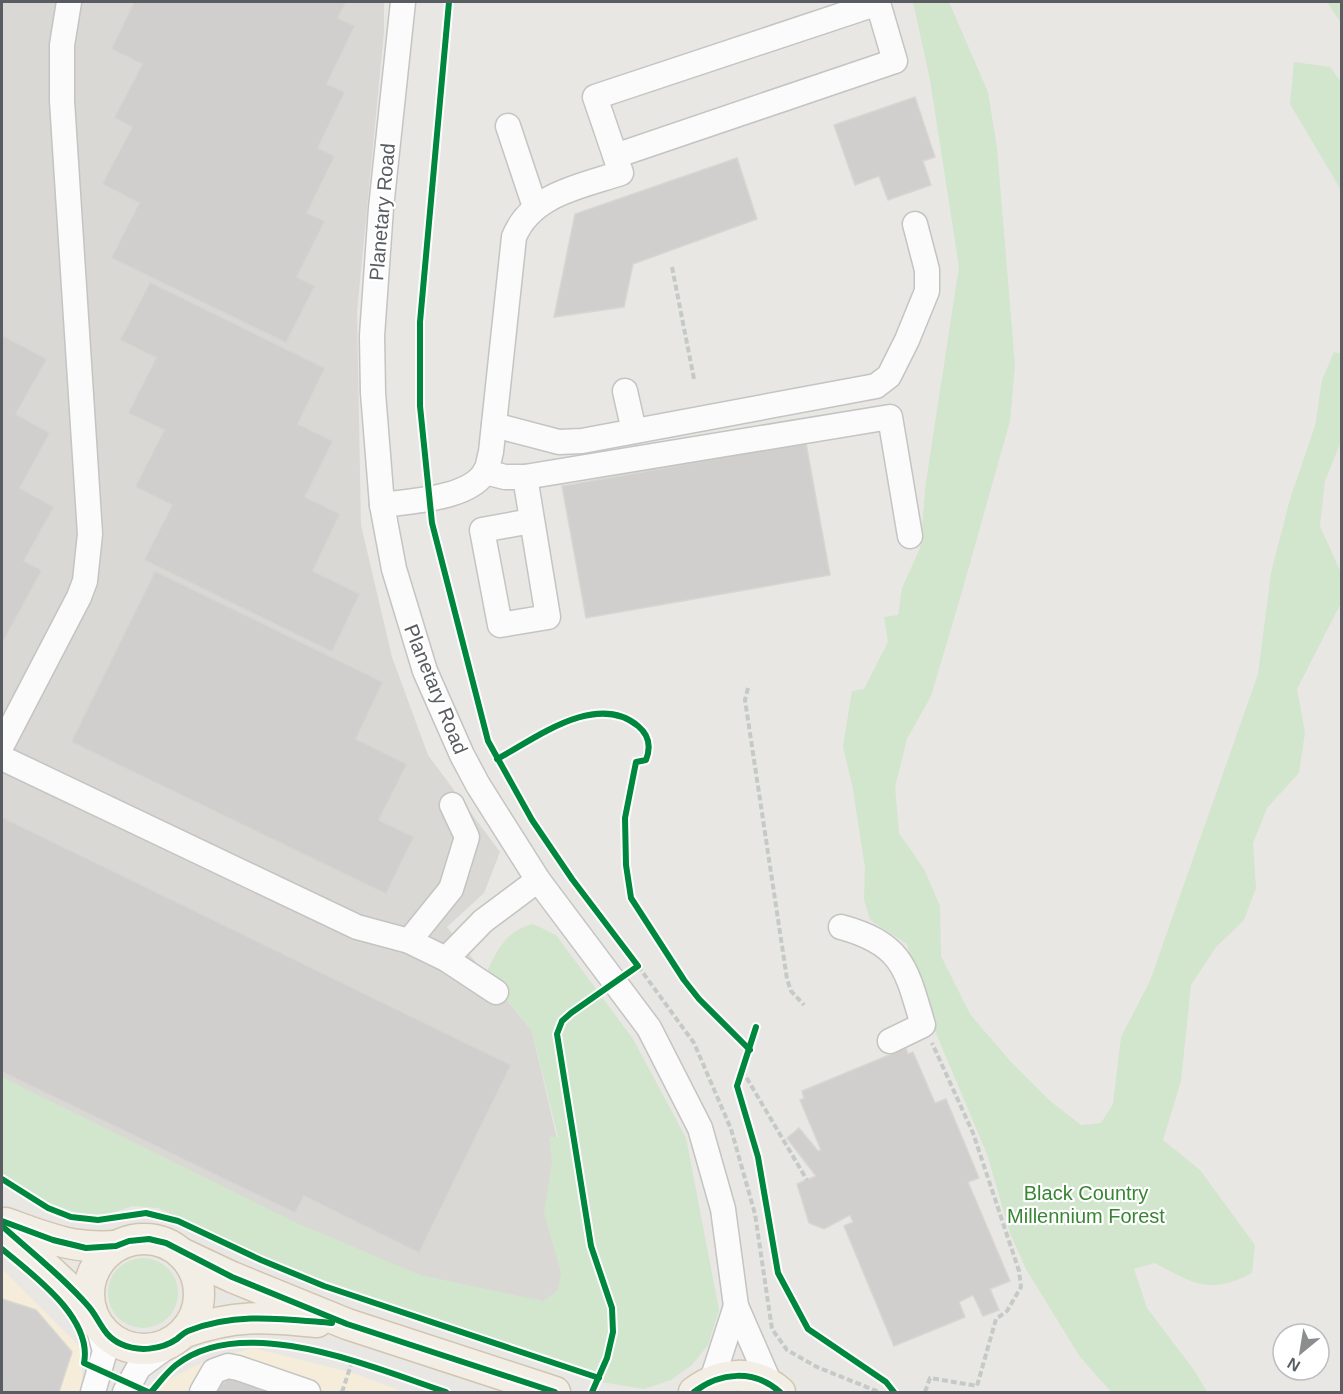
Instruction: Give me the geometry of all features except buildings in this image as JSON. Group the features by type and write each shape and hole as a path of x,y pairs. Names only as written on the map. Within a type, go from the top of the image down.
{"main road":[{"path":"2,1221 53,1240 86,1248 116,1246 129,1241 149,1239 166,1244 232,1277 347,1324 555,1392"},
{"path":"2,1226 94,1316 109,1336 120,1344 140,1349 163,1346 181,1335 214,1322 255,1316 347,1324"},
{"path":"94,1316 91,1280 101,1259 116,1246"},
{"path":"181,1335 194,1317 200,1297 196,1274 182,1253"},
{"path":"703,1386 734,1375 754,1377 775,1388"}],"street":[{"path":"2,745 79,597 89,561 90,534 62,101 62,45 69,2"},
{"name":"Planetary Road","path":"403,2 381,208 372,336 373,393 382,505 394,569 412,631 444,717 478,785 538,880 649,1028 700,1128 723,1209 736,1306 775,1388"},
{"path":"382,505 452,494 467,488 485,472 494,425 513,237 518,226 535,207 551,197 621,172 615,156 595,97 878,3 895,61 615,156"},
{"path":"508,126 535,207"},
{"path":"494,425 560,442 582,441 876,386 889,376 927,291 927,270 915,224"},
{"path":"625,391 634,431"},
{"path":"485,472 505,477 525,477 890,417 910,536"},
{"path":"525,477 531,521"},
{"path":"2,758 357,927 409,941 446,959 496,992"},
{"path":"409,941 451,889 467,837 452,805"},
{"path":"446,959 483,921 538,880"},
{"path":"840,927 871,936 893,952 909,977 923,1025 890,1041"},
{"name":"Planetary Road","path":"703,1386 736,1306"},
{"path":"93,1392 105,1351 94,1316"},
{"path":"125,1392 139,1367 181,1335"},
{"path":"188,1392 200,1376 228,1366 308,1392"},
{"path":"202,1392 214,1371"}],"path":[{"path":"672,267 694,379"},
{"path":"748,688 746,700 787,979 791,991 804,1005"},
{"path":"631,956 694,1043 731,1129 755,1214 772,1329 787,1350 817,1367 879,1392"},
{"path":"616,981 638,966"},
{"path":"923,1025 973,1133 1019,1271 1021,1287 1007,1311 996,1319 977,1386 930,1378 925,1392"},
{"path":"740,1078 746,1060"},
{"path":"742,1070 807,1180"},
{"path":"345,1357 364,1363"},
{"path":"342,1392 353,1359"}],"shaded area":[{"path":"2,2 384,2 384,32 357,312 361,525 392,657 428,755 500,852 484,893 447,927 532,1031 593,1294 552,1330 2,1144"},
{"path":"2,1269 82,1349 82,1383 110,1392 2,1392"},
{"path":"253,1348 353,1373 404,1392 157,1392 169,1379 206,1361"}],"green space":[{"name":"Black Country Millennium Forest","path":"913,2 949,2 988,92 997,148 1015,366 1010,421 961,595 931,696 907,739 895,787 899,833 924,869 940,906 941,956 970,1014 1010,1061 1049,1100 1081,1125 1101,1123 1113,1104 1121,1037 1150,981 1258,674 1271,573 1290,499 1315,426 1322,380 1334,352 1341,354 1341,441 1325,481 1320,526 1341,573 1341,603 1297,689 1305,733 1299,773 1267,808 1253,843 1256,888 1244,920 1216,947 1191,985 1181,1081 1163,1140 1200,1170 1255,1245 1252,1273 1225,1284 1213,1285 1181,1277 1155,1263 1134,1269 1147,1308 1194,1370 1207,1392 1111,1392 1080,1357 1026,1269 1010,1233 987,1154 922,1000 907,944 870,920 864,899 865,868 853,790 843,746 852,691 864,689 888,642 884,617 898,615 902,588 920,548 926,482 959,267 930,80"},
{"path":"1327,2 1341,2 1341,23"},
{"path":"1294,62 1330,67 1341,82 1341,190 1290,104"},
{"path":"533,924 556,935 633,1039 686,1138 719,1310 708,1345 692,1365 671,1380 644,1389 589,1380 268,1259 158,1208 133,1206 108,1214 82,1215 50,1206 2,1176 2,1077 297,1223 420,1275 543,1301 558,1290 561,1273 544,1213 552,1161 549,1137 558,1137 532,1031 486,974 498,950 509,936"},
{"path":"143,1258 156,1261 168,1268 175,1280 178,1293 175,1306 168,1318 156,1325 143,1328 130,1325 118,1318 111,1306 108,1293 111,1280 118,1268 130,1261"}],"cycle path":[{"path":"449,2 420,322 420,406 432,523 488,741 532,820 572,879 638,966 571,1013 562,1021 557,1034 591,1246 612,1308 613,1332 607,1358 592,1392"},
{"path":"497,759 547,731 585,716 604,714 621,717 638,726 645,733 649,746 648,755 646,760 636,762 625,818 626,865 631,898 684,980 699,999 750,1050"},
{"path":"756,1027 737,1086 758,1157 778,1273 808,1329 886,1382 894,1392"},
{"path":"2,1179 48,1208 71,1217 98,1220 146,1213 178,1221 261,1260 324,1286 599,1378"},
{"path":"2,1221 53,1240 86,1248 116,1246 129,1241 149,1239 166,1243 232,1277 347,1324 555,1392"},
{"path":"2,1226 79,1296 110,1337 128,1347 157,1348 171,1343 186,1332 223,1321 259,1318 332,1323"},
{"path":"2,1249 44,1285 70,1314 79,1330 84,1346 84,1363 148,1392"},
{"path":"151,1392 176,1365 204,1350 237,1343 273,1344 310,1350 384,1370 446,1392"},
{"path":"694,1392 715,1380 737,1376 759,1379 780,1392"}]}
